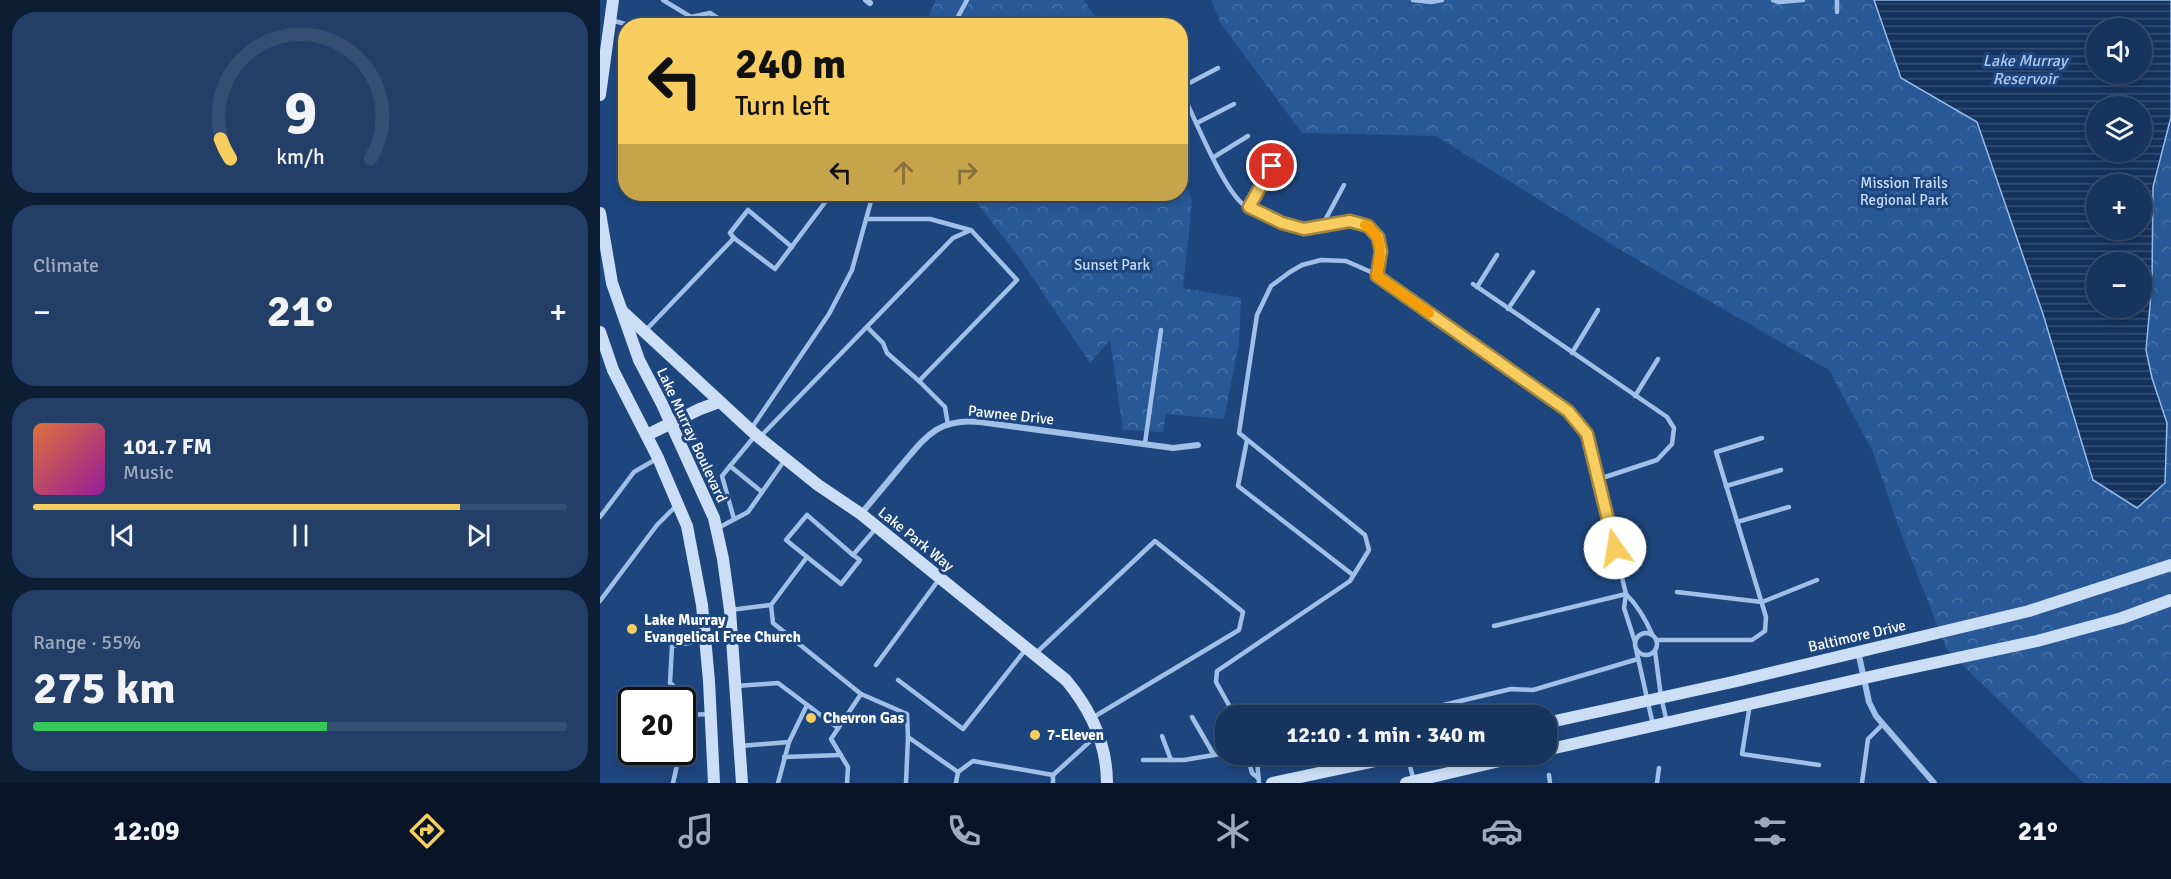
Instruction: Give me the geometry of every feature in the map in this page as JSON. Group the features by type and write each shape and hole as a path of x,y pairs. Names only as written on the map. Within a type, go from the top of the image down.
{"main road":[{"path":"600,95 613,0"},
{"name":"Lake Murray Boulevard","path":"600,213 612,283 639,360 671,423 714,518 723,559 730,610 742,783"},
{"name":"Lake Park Way","path":"622,310 756,434 818,484 861,514 1066,680 1080,698 1099,733 1107,764 1107,783"},
{"path":"600,332 613,370 658,458 687,526 697,569 705,640 714,783"},
{"path":"647,435 719,402"},
{"name":"Baltimore Drive","path":"1557,721 2029,611 2171,564"},
{"path":"1557,748 2037,641 2122,618 2171,600"},
{"path":"1272,783 1356,765"},
{"path":"1413,783 1485,765"}],"street":[{"name":"Pawnee Drive","path":"861,514 919,442 935,430 962,421 1173,448 1198,445"},
{"path":"1857,651 1869,702 1883,724 1934,783"}],"lane":[{"path":"663,0 691,16 710,13 718,18"},
{"path":"957,18 967,0"},
{"path":"1413,0 1431,2 1442,0"},
{"path":"1773,0 1779,2 1803,0"},
{"path":"1837,0 1837,12"},
{"path":"610,20 618,22"},
{"path":"1188,84 1218,68"},
{"path":"1188,104 1227,184 1243,204 1282,223 1304,229 1350,221 1368,226 1378,237 1381,251 1377,276"},
{"path":"1197,123 1234,104"},
{"path":"1214,157 1248,136"},
{"path":"1249,207 1283,146"},
{"path":"1323,224 1344,185"},
{"path":"792,247 748,210 730,233 776,269 826,201"},
{"path":"756,434 829,314 852,270 871,201"},
{"path":"866,219 930,219 971,230 1017,280 919,381"},
{"path":"734,519 722,476 756,434 867,327 953,238 971,230"},
{"path":"644,332 734,238"},
{"path":"1497,255 1475,286 1667,417 1674,428 1672,444 1657,460 1599,479"},
{"path":"1230,705 1216,682 1217,671 1350,581 1369,550 1365,535 1239,433 1257,315 1271,286 1302,265 1321,260 1346,261 1377,276 1568,411 1587,434 1626,594 1624,608 1635,642 1653,726"},
{"path":"1508,309 1533,272"},
{"path":"1572,353 1598,310"},
{"path":"867,327 883,343 887,353 945,407 948,425"},
{"path":"1145,443 1161,330"},
{"path":"1635,396 1658,359"},
{"path":"1656,640 1752,640 1766,631 1766,616 1716,452 1762,438"},
{"path":"1247,440 1238,486 1353,575"},
{"path":"600,517 634,472 658,458"},
{"path":"716,529 748,512 786,459"},
{"path":"730,466 762,492"},
{"path":"1726,486 1781,470"},
{"path":"600,601 657,525 678,504"},
{"path":"1737,522 1789,507"},
{"path":"807,515 860,560 841,584 807,557 786,540 807,515"},
{"path":"853,555 877,527"},
{"path":"898,680 963,729 1031,650 1155,541 1244,612 1239,630 1092,718"},
{"path":"807,557 771,605 773,623 861,694 907,714 906,783"},
{"path":"876,665 940,578"},
{"path":"1677,592 1762,602 1817,580"},
{"path":"1494,627 1626,594"},
{"path":"1626,594 1636,604 1656,640 1655,651 1661,697 1667,722"},
{"path":"730,610 771,605"},
{"path":"1635,642 1641,633 1652,634"},
{"path":"675,687 670,683 672,646 705,640"},
{"path":"1636,649 1645,655 1655,651"},
{"path":"1443,705 1511,689 1533,690 1638,659"},
{"path":"736,686 778,683 838,728"},
{"path":"847,783 848,767 831,739 861,694"},
{"path":"1750,704 1742,754 1819,765"},
{"path":"778,783 789,742 807,705"},
{"path":"696,715 710,714"},
{"path":"1143,760 1171,760 1214,755 1192,717"},
{"path":"1862,783 1868,740 1883,724"},
{"path":"1053,783 1053,774 1099,733"},
{"path":"1162,736 1171,760"},
{"path":"908,737 958,772"},
{"path":"739,746 789,742"},
{"path":"784,757 841,755"},
{"path":"956,783 958,772 973,761 1053,774"},
{"path":"673,783 677,765"},
{"path":"1258,765 1258,780"},
{"path":"1410,765 1413,783"},
{"path":"1657,783 1659,768"},
{"path":"1549,775 1550,783"}],"green space":[{"path":"936,0 1084,0 1096,18 928,18"},
{"name":"Mission Trails Regional Park","path":"1211,0 2171,0 2171,783 2084,783 1947,650 1899,528 1873,452 1829,370 1629,255 1436,136 1302,133 1221,24"},
{"name":"Sunset Park","path":"1188,190 1192,201 1183,288 1241,298 1239,343 1224,419 1166,414 1163,432 1123,430 1110,340 1090,363 1018,256 975,201 1188,201"}],"water":[{"name":"Lake Murray Reservoir","path":"1874,0 2171,0 2171,117 2153,187 2152,284 2152,252 2086,252 2086,318 2149,318 2146,350 2152,378 2167,423 2165,483 2137,508 2093,480 2043,314 1977,122 1901,78"}],"slow traffic":[{"path":"1365,225 1378,237 1381,251 1377,276 1429,313"}],"place":[{"name":"Lake Murray Evangelical Free Church","path":"632,629"},
{"name":"Chevron Gas","path":"811,718"},
{"name":"7-Eleven","path":"1035,735"}],"route":[{"path":"1272,166 1249,207 1282,223 1304,229 1350,221 1368,226 1378,237 1381,251 1377,276 1568,411 1587,434 1615,548"}]}
